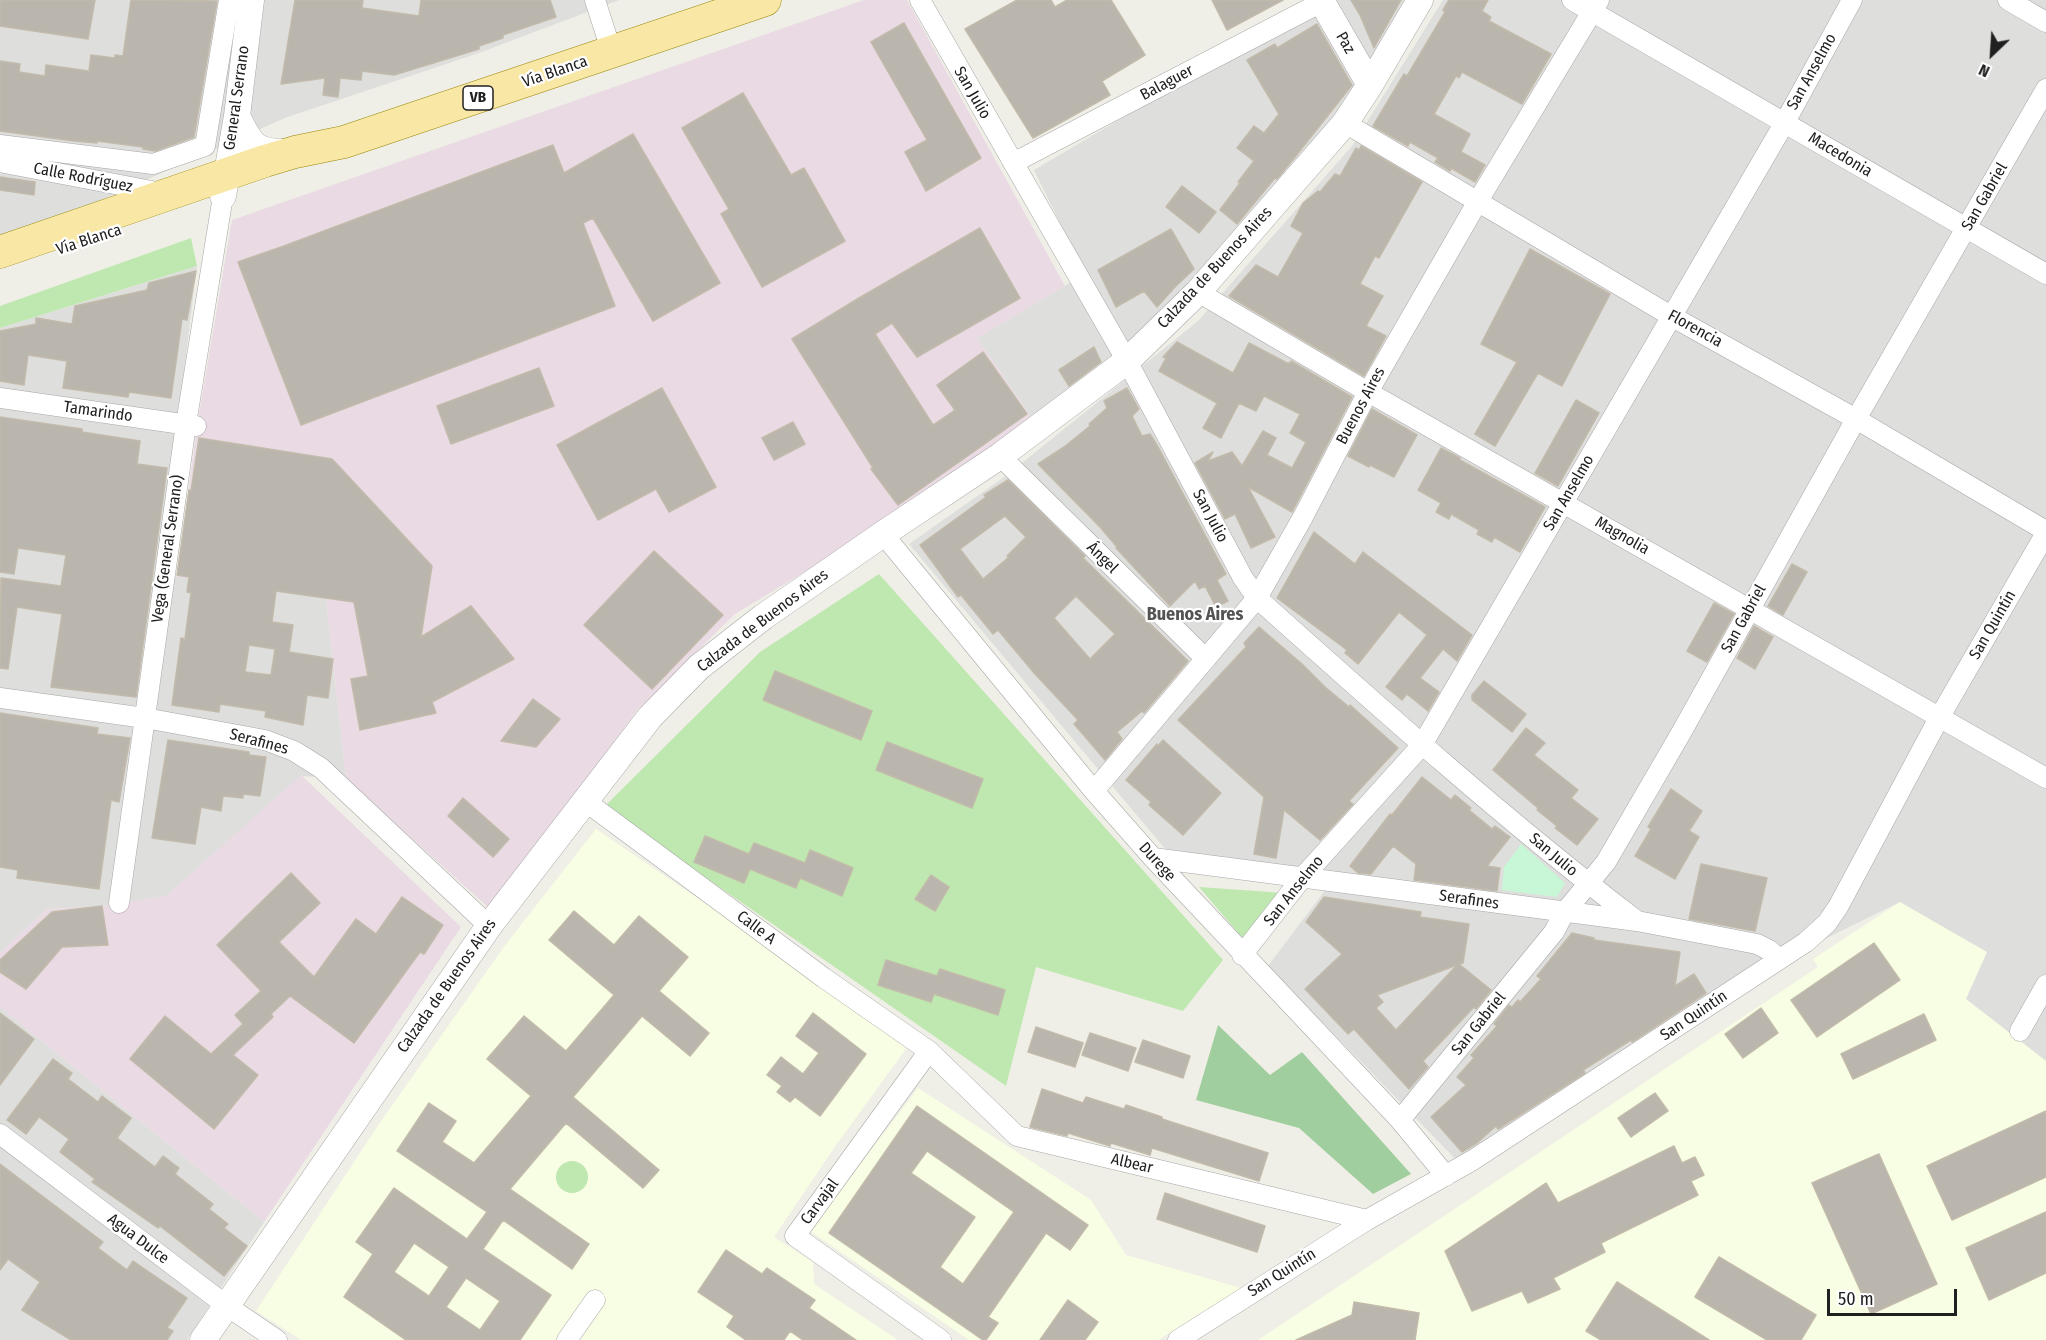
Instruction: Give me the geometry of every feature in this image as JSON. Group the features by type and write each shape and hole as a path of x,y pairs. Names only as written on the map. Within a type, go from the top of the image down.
{"main road":[{"name":"Vía Blanca","path":"0,270 224,186 295,152 344,142 765,0"},
{"name":"Vía Blanca","path":"0,252 167,194 224,186 309,166 344,142"}],"street":[{"path":"0,145 153,164 205,146 229,0"},
{"name":"General Serrano","path":"224,186 237,116 250,0"},
{"path":"595,0 612,53"},
{"name":"San Julio","path":"920,0 1127,361 1257,598 1422,745 1636,921"},
{"name":"Calzada de Buenos Aires","path":"204,1340 489,926 650,717 699,667 763,617 1000,456 1127,361 1198,292 1345,123 1420,0"},
{"name":"Macedonia","path":"1572,0 1596,6 1785,122 2046,274"},
{"name":"San Anselmo","path":"1242,955 1302,878 1422,745 1785,122 1852,0"},
{"path":"2008,0 2046,22"},
{"name":"Balaguer","path":"1013,164 1321,1"},
{"name":"Paz","path":"1321,1 1370,85"},
{"name":"Buenos Aires","path":"1094,791 1257,598 1304,517 1368,392 1478,201 1596,6"},
{"name":"San Gabriel","path":"1400,1120 1554,932 1564,913 1606,862 1681,733 1856,418 2046,89"},
{"path":"237,116 249,142 257,148 271,153 295,152"},
{"name":"Florencia","path":"1345,123 1671,316 1856,418 2046,532"},
{"name":"Calle Rodríguez","path":"0,162 167,194"},
{"name":"Vega (General Serrano)","path":"119,903 144,718 191,425 224,186"},
{"name":"Magnolia","path":"1198,292 1368,392 2046,778"},
{"name":"Tamarindo","path":"0,398 191,425"},
{"name":"Ángel","path":"1000,456 1206,659"},
{"name":"San Quintín","path":"1178,1340 1367,1220 1446,1176 1682,1025 1806,942 1827,923 1838,907 1939,718 2046,532"},
{"name":"Durege","path":"883,534 1094,791 1242,955 1400,1120 1446,1176"},
{"name":"Serafines","path":"0,698 144,718 281,744 321,768 489,926"},
{"name":"Calle A","path":"585,801 824,978 929,1052"},
{"name":"Serafines","path":"1153,858 1636,921 1757,944 1769,950 1779,959"},
{"path":"2020,1031 2046,985"},
{"name":"Albear","path":"929,1052 1017,1136 1367,1220"},
{"name":"Carvajal","path":"929,1052 795,1236 941,1340"},
{"name":"Agua Dulce","path":"0,1134 226,1306 277,1340"},
{"path":"567,1340 595,1300"}],"shaded area":[{"path":"0,0 619,0 479,53 285,118 90,205 0,238"},
{"path":"864,0 907,0 1065,286 977,338 1033,420 839,551 735,614 638,709 491,910 346,779 326,598 177,577 197,426 232,220"},
{"path":"1322,0 1405,0 1341,111 1136,343 1033,420 977,338 1085,274 1034,170"},
{"path":"1443,0 2046,0 2046,1061 1965,999 1900,902 1829,937 1469,1173 1268,966 1338,873 1166,850 909,544 1007,475 1198,321 1352,146"},
{"path":"197,266 159,574 326,598 346,779 301,776 166,896 102,906 47,909 0,953 0,328"},
{"path":"301,775 461,927 264,1222 0,1007 0,953 47,909 102,906 166,896"},
{"path":"596,829 797,966 908,1046 834,1148 774,1237 813,1262 814,1284 898,1340 301,1340 256,1311 379,1124 506,944"},
{"path":"1900,902 1987,952 1966,999 2046,1061 2046,1340 1258,1340 1818,967 1813,959"},
{"path":"0,1007 264,1222 187,1340 0,1340"},
{"path":"918,1088 1091,1200 1126,1255 1241,1288 1158,1340 969,1340 810,1231"}],"green space":[{"path":"191,238 197,266 0,328 0,306"},
{"path":"879,574 1223,960 1183,1011 1036,967 1006,1086 604,807 760,652"},
{"path":"1521,844 1565,883 1557,897 1502,890 1504,867"},
{"path":"1199,887 1285,893 1245,941"},
{"path":"1218,1025 1270,1075 1302,1052 1411,1174 1373,1194 1299,1128 1196,1100"},
{"path":"572,1161 583,1166 588,1177 583,1188 572,1193 561,1188 556,1177 561,1166"}],"building":[{"path":"0,0 95,0 88,39 0,26"},
{"path":"131,0 217,1 194,137 155,151 143,149 143,147 97,141 97,143 74,141 0,131 0,61 20,64 19,72 45,76 46,65 89,71 91,55 115,58 115,55 123,56"},
{"path":"295,0 363,0 362,8 419,16 421,0 550,0 556,17 503,35 503,38 479,46 479,49 394,75 362,71 361,80 340,78 338,97 323,95 325,78 281,84"},
{"path":"1017,0 1051,0 1055,7 1067,0 1111,0 1145,55 1102,81 1110,95 1033,138 965,29"},
{"path":"1212,0 1283,0 1227,30"},
{"path":"1351,0 1401,0 1374,48 1360,15"},
{"path":"1449,0 1488,0 1482,11 1491,17 1489,21 1551,54 1522,104 1462,72 1459,78 1456,76 1434,114 1470,134 1461,152 1485,165 1475,182 1435,162 1438,158 1410,142 1408,146 1373,126 1404,74 1407,76 1445,12 1443,10"},
{"path":"904,23 981,158 926,191 905,152 927,140 871,42"},
{"path":"1317,24 1352,85 1277,179 1275,178 1237,224 1220,210 1254,161 1237,148 1254,126 1264,133 1279,114 1247,60 1275,44 1277,48"},
{"path":"743,93 791,175 804,168 845,241 762,287 721,214 729,209 682,128"},
{"path":"633,134 720,283 653,321 593,218 583,223 615,306 301,425 238,262 553,145 564,173"},
{"path":"1361,146 1422,182 1379,258 1375,256 1360,284 1383,296 1366,326 1386,336 1364,376 1229,296 1256,265 1278,277 1303,233 1291,226 1303,203 1318,191 1320,192 1335,174 1340,176 1356,148 1359,150"},
{"path":"0,177 35,182 34,195 0,190"},
{"path":"1182,186 1216,212 1199,233 1166,207"},
{"path":"980,228 1020,298 917,357 892,323 875,334 933,425 955,410 937,385 983,352 1027,414 898,505 871,469 873,468 792,339"},
{"path":"1171,229 1194,269 1157,307 1144,291 1116,307 1098,270"},
{"path":"1530,249 1610,294 1562,386 1538,373 1495,446 1475,434 1517,362 1481,344"},
{"path":"196,271 187,320 182,319 171,398 129,392 128,397 63,388 67,361 28,355 24,385 0,381 0,331 36,324 36,318 72,324 75,306 147,290 149,283"},
{"path":"1177,342 1233,373 1249,343 1287,363 1291,361 1352,397 1292,512 1248,487 1275,537 1251,548 1235,514 1225,519 1195,463 1213,452 1208,461 1232,452 1242,466 1263,431 1276,438 1267,455 1292,468 1306,442 1290,433 1300,414 1264,396 1256,411 1239,403 1221,438 1203,428 1217,403 1159,371 1166,358 1163,357"},
{"path":"1094,347 1101,362 1069,386 1059,370"},
{"path":"539,368 554,406 451,444 437,406"},
{"path":"662,388 716,487 669,512 656,489 598,520 557,445"},
{"path":"1127,388 1139,409 1132,416 1142,436 1150,434 1157,445 1226,574 1217,580 1228,601 1216,607 1205,586 1199,589 1195,581 1170,606 1116,548 1100,527 1038,464 1090,426 1089,424 1107,408 1104,401"},
{"path":"1576,400 1599,413 1558,486 1535,473"},
{"path":"1372,409 1417,435 1394,477 1348,456"},
{"path":"0,417 82,429 82,432 140,441 137,464 167,468 136,697 51,687 62,614 17,607 8,669 0,668 1,578 61,586 66,555 18,548 14,574 0,572"},
{"path":"793,422 805,444 774,460 762,438"},
{"path":"199,438 332,459 432,566 421,637 471,606 514,659 432,702 436,713 360,730 351,679 368,676 354,602 276,591 272,622 293,625 289,652 333,659 328,698 307,695 303,725 265,717 266,711 220,704 219,712 172,705 181,638 185,639 191,593 187,592 189,577 177,575 189,490 191,491","holes":["249,645 275,649 271,675 245,672"]},
{"path":"1441,448 1545,507 1520,552 1494,537 1492,542 1477,534 1479,530 1451,514 1449,519 1436,512 1441,503 1418,490"},
{"path":"1008,480 1085,556 1083,558 1188,661 1144,713 1142,711 1117,732 1122,739 1105,760 1074,724 1078,720 998,630 993,634 961,595 958,597 920,545 986,497 984,495","holes":["1005,516 1026,537 1007,556 1009,557 983,579 960,549","1076,596 1115,634 1090,659 1054,618"]},
{"path":"1314,532 1355,564 1363,552 1472,635 1457,661 1443,649 1420,678 1439,692 1428,711 1407,694 1402,700 1386,687 1427,635 1399,612 1358,664 1345,653 1347,650 1277,598"},
{"path":"654,551 723,615 652,689 584,625"},
{"path":"1792,564 1807,572 1783,615 1768,606"},
{"path":"1714,603 1734,614 1707,662 1687,651"},
{"path":"1754,626 1773,637 1755,669 1737,658"},
{"path":"1259,627 1325,687 1349,707 1350,705 1398,748 1349,801 1353,804 1320,840 1284,810 1276,858 1254,854 1264,797 1178,720 1246,647 1244,643"},
{"path":"775,671 872,711 861,740 763,700"},
{"path":"1484,681 1526,714 1512,732 1472,700 1472,695"},
{"path":"533,699 560,719 536,747 501,741"},
{"path":"0,713 98,728 97,734 130,738 119,802 111,800 99,889 17,878 18,870 0,867"},
{"path":"1526,728 1545,743 1534,755 1578,790 1571,798 1598,819 1577,845 1555,828 1557,826 1537,810 1538,808 1493,770"},
{"path":"168,740 249,752 249,755 266,757 260,796 243,794 243,798 223,796 221,811 201,807 195,844 152,838"},
{"path":"1163,740 1221,793 1183,835 1149,805 1151,802 1126,780"},
{"path":"887,742 983,779 972,808 876,770"},
{"path":"1422,777 1451,800 1455,795 1492,829 1495,826 1510,837 1487,866 1500,868 1497,891 1414,880 1416,864 1393,846 1371,874 1358,873 1350,866"},
{"path":"1671,789 1702,811 1689,831 1699,837 1675,879 1635,856 1651,829 1648,827"},
{"path":"463,798 509,839 493,857 448,816"},
{"path":"705,836 749,854 754,843 805,863 810,850 853,868 842,896 800,878 796,888 750,869 744,883 694,862"},
{"path":"1701,864 1767,878 1755,931 1689,919"},
{"path":"291,873 320,903 279,942 314,977 356,919 376,934 402,897 443,925 424,954 420,952 354,1043 290,996 271,1014 273,1017 233,1055 258,1075 214,1129 130,1059 165,1016 211,1054 243,1024 235,1015 261,991 217,945"},
{"path":"931,875 949,887 935,911 915,899"},
{"path":"1324,897 1421,912 1420,917 1469,924 1463,963 1459,964 1491,990 1476,1009 1474,1007 1423,1061 1428,1067 1409,1089 1354,1029 1348,1034 1305,989 1342,954 1306,922","holes":["1457,965 1396,1030 1376,1008 1383,1002 1377,995"]},
{"path":"102,906 108,945 62,947 26,989 0,972 0,960 52,912"},
{"path":"574,911 614,945 639,916 688,957 659,991 709,1033 690,1056 642,1016 573,1097 659,1170 643,1188 566,1123 510,1189 589,1244 572,1269 503,1220 483,1249 551,1295 520,1340 406,1340 344,1297 373,1254 356,1242 394,1188 467,1239 487,1212 397,1151 429,1103 456,1121 442,1142 474,1163 531,1096 487,1059 524,1016 566,1051 614,995 549,940","holes":["414,1243 449,1267 429,1296 394,1272","466,1278 500,1301 480,1330 446,1307"]},
{"path":"1572,933 1594,938 1594,940 1680,952 1675,986 1694,974 1706,993 1632,1042 1631,1040 1583,1070 1585,1073 1498,1129 1496,1126 1477,1143 1462,1152 1431,1117 1466,1085 1457,1077 1474,1058 1471,1055 1497,1026 1494,1024 1509,1005 1512,1007 1518,1000 1520,1002 1541,979 1537,976"},
{"path":"1874,943 1900,980 1817,1037 1791,1000"},
{"path":"886,960 937,976 940,969 1005,990 998,1015 934,994 931,1002 878,985"},
{"path":"1761,1008 1778,1033 1743,1058 1725,1034"},
{"path":"0,1013 34,1039 0,1085"},
{"path":"813,1013 866,1054 820,1116 795,1097 790,1102 777,1092 782,1086 767,1075 781,1057 803,1074 819,1053 796,1036"},
{"path":"1924,1014 1936,1040 1853,1079 1841,1054"},
{"path":"1036,1027 1083,1043 1075,1067 1028,1052"},
{"path":"1090,1033 1136,1048 1128,1071 1082,1055"},
{"path":"1143,1040 1190,1056 1183,1078 1135,1062"},
{"path":"53,1059 72,1073 68,1079 98,1102 102,1096 131,1118 117,1138 155,1167 163,1156 179,1168 175,1174 213,1204 209,1209 228,1224 224,1228 247,1246 224,1276 160,1226 158,1228 92,1182 95,1179 60,1152 69,1139 39,1117 26,1134 7,1120"},
{"path":"1042,1089 1083,1103 1086,1097 1124,1109 1126,1105 1268,1153 1259,1181 1152,1148 1150,1155 1111,1143 1110,1146 1068,1133 1067,1136 1030,1127"},
{"path":"1655,1093 1668,1111 1631,1137 1618,1118"},
{"path":"917,1106 1088,1225 1070,1250 1046,1233 988,1317 998,1323 986,1340 829,1233","holes":["927,1151 1014,1212 963,1284 940,1267 975,1217 911,1173"]},
{"path":"2046,1111 2046,1177 1952,1220 1927,1166"},
{"path":"1674,1146 1682,1163 1695,1157 1704,1175 1691,1181 1698,1195 1601,1243 1605,1252 1553,1278 1560,1289 1528,1303 1522,1291 1472,1311 1445,1251 1546,1183 1558,1203"},
{"path":"1879,1154 1937,1284 1871,1314 1812,1183"},
{"path":"0,1164 103,1242 98,1248 127,1270 133,1261 187,1298 167,1328 173,1331 167,1340 71,1340 22,1310 40,1282 8,1259 0,1270"},
{"path":"1165,1193 1265,1226 1257,1252 1157,1219"},
{"path":"2046,1212 2046,1273 1989,1300 1966,1248"},
{"path":"726,1250 762,1274 767,1268 815,1300 809,1308 856,1340 803,1340 790,1331 784,1340 746,1340 727,1327 734,1316 698,1292"},
{"path":"1719,1257 1816,1315 1801,1340 1767,1340 1695,1297"},
{"path":"1617,1282 1709,1340 1601,1340 1586,1331"},
{"path":"1068,1300 1098,1322 1085,1340 1040,1340"},
{"path":"1354,1302 1419,1313 1415,1340 1296,1340 1352,1315"}],"district":[{"name":"Buenos Aires","path":"1195,615"}]}
